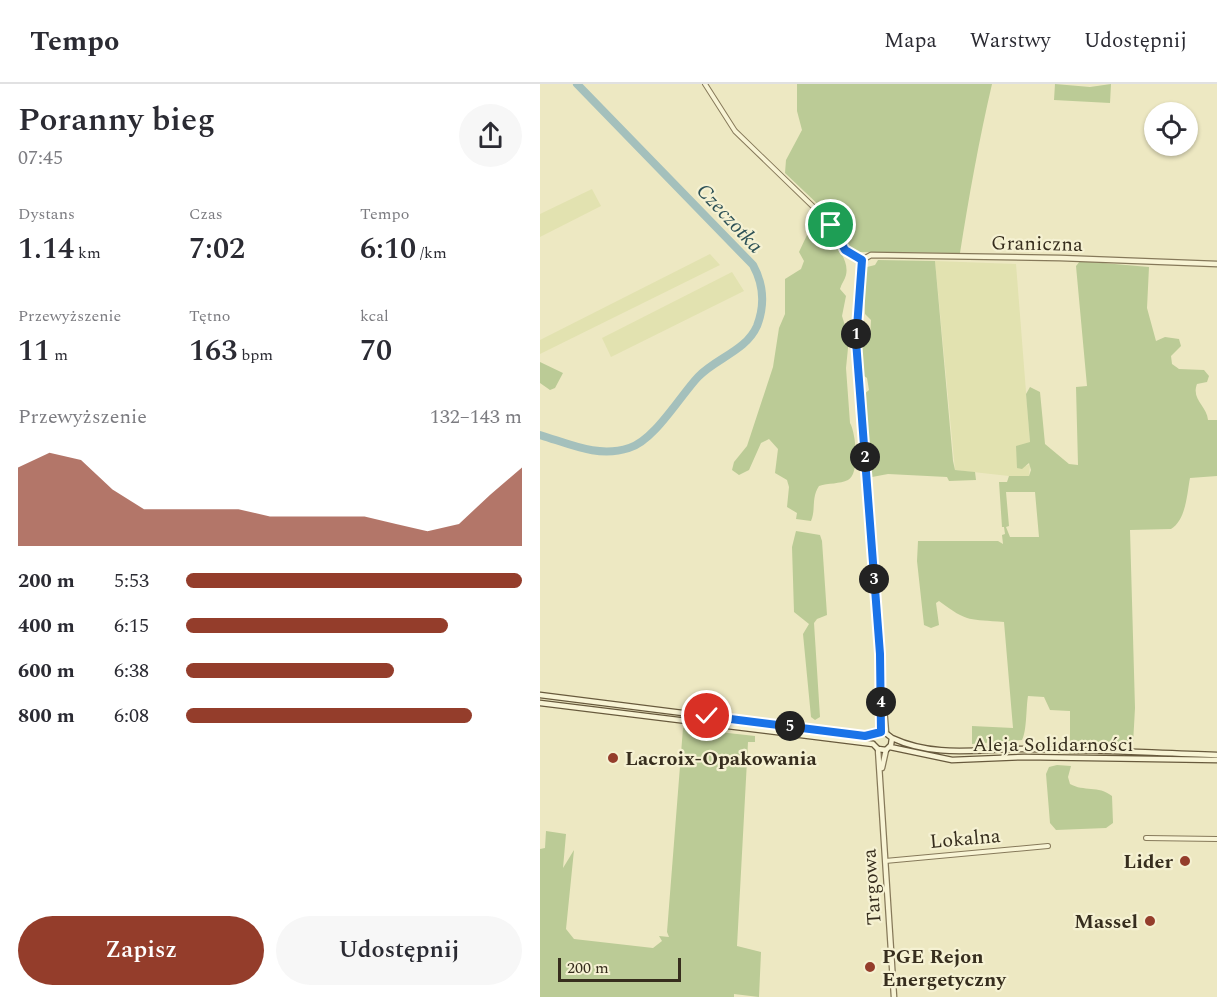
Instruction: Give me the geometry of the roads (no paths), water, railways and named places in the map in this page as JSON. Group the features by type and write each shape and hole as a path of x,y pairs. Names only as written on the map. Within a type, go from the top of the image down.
{"main road":[{"name":"Graniczna","path":"861,261 871,255 1060,258 1217,264"},
{"path":"861,261 856,354 883,732"},
{"path":"540,695 875,735 883,732"},
{"path":"540,703 873,744 878,749 888,748 892,738 883,732"},
{"path":"873,744 875,735"},
{"name":"Aleja Solidarności","path":"892,738 931,750 956,753 1023,749 1217,755"},
{"name":"Aleja Solidarności","path":"888,748 957,760 1031,757 1217,760"},
{"name":"Targowa","path":"880,786 888,748"},
{"name":"Targowa","path":"878,749 884,861 896,997"}],"street":[{"path":"705,84 735,130 828,221 845,250 861,261"},
{"path":"1146,838 1217,839"},
{"name":"Lokalna","path":"884,861 1048,846"}],"waterway":[{"name":"Czeczotka","path":"540,435 595,451 618,451 638,444 648,437 705,370 746,342 757,326 762,303 761,288 753,265 577,84"}],"place":[{"name":"Lacroix-Opakowania","path":"613,758"},
{"name":"Lider","path":"1185,861"},
{"name":"Massel","path":"1150,921"},
{"name":"PGE Rejon Energetyczny","path":"870,967"}]}
